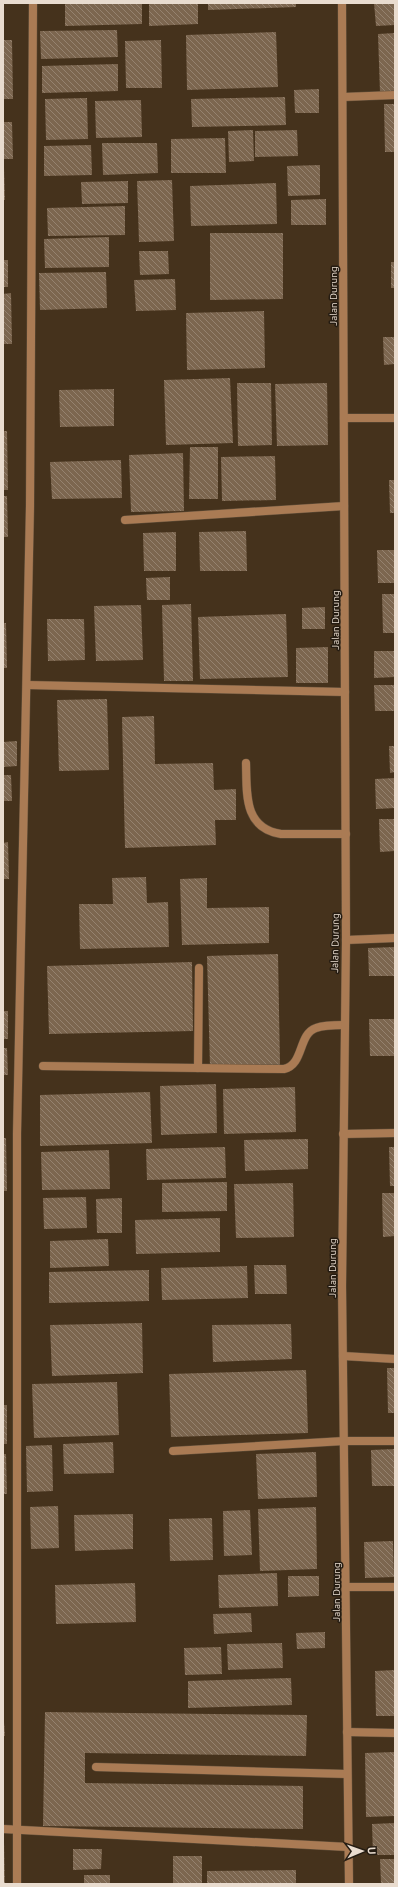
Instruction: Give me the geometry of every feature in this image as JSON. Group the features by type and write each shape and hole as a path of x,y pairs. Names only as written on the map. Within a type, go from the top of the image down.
{"street":[{"path":"17,1884 17,1134 30,506 33,3"},
{"name":"Jalan Durung","path":"342,3 346,834 343,1134 343,1356 347,1587 347,1774 349,1884"},
{"path":"342,97 395,95"},
{"path":"344,418 395,418"},
{"path":"126,520 344,506"},
{"path":"27,685 345,692"},
{"path":"246,763 249,806 256,822 262,828 281,834 346,834"},
{"path":"346,940 395,938"},
{"path":"198,1068 199,968"},
{"path":"43,1066 287,1068 294,1062 311,1030 326,1026 344,1025"},
{"path":"343,1134 395,1133"},
{"path":"343,1356 395,1359"},
{"path":"173,1451 344,1441 395,1441"},
{"path":"347,1587 395,1587"},
{"path":"347,1732 395,1733"},
{"path":"96,1767 347,1774"},
{"path":"3,1829 348,1847"}],"building":[{"path":"65,3 142,3 142,24 65,26"},
{"path":"149,3 198,3 198,24 149,26"},
{"path":"208,3 296,3 296,7 208,10"},
{"path":"374,3 395,3 395,25 376,26"},
{"path":"117,30 118,57 41,59 40,31"},
{"path":"276,32 278,87 187,90 186,35"},
{"path":"395,33 395,92 380,93 378,34"},
{"path":"3,40 12,40 13,99 3,99"},
{"path":"161,40 162,88 126,88 125,41"},
{"path":"118,64 118,91 42,93 42,66"},
{"path":"319,89 319,113 295,113 294,90"},
{"path":"285,97 286,125 192,127 191,99"},
{"path":"87,98 88,139 46,140 45,99"},
{"path":"141,100 142,137 96,138 95,101"},
{"path":"384,104 395,104 395,152 385,152"},
{"path":"3,122 12,122 13,159 3,159"},
{"path":"253,130 254,161 229,162 228,131"},
{"path":"297,130 298,156 255,157 255,131"},
{"path":"225,138 226,173 171,173 171,139"},
{"path":"102,143 157,143 158,173 103,175"},
{"path":"91,145 92,175 44,176 44,146"},
{"path":"320,165 320,195 288,196 287,166"},
{"path":"4,168 5,200 3,200"},
{"path":"172,180 174,241 139,242 137,181"},
{"path":"128,181 128,203 82,204 81,182"},
{"path":"276,183 277,224 191,226 190,186"},
{"path":"326,199 326,225 291,225 291,200"},
{"path":"125,206 125,235 48,236 47,208"},
{"path":"210,233 283,233 283,299 210,300"},
{"path":"109,237 109,267 45,268 44,239"},
{"path":"139,251 168,251 169,274 140,275"},
{"path":"3,260 8,260 8,287 3,287"},
{"path":"391,262 395,262 395,288 391,288"},
{"path":"106,272 107,308 40,310 39,273"},
{"path":"175,279 176,310 136,311 134,280"},
{"path":"11,293 12,344 3,344 3,294"},
{"path":"264,311 265,368 187,370 186,313"},
{"path":"383,337 395,337 395,364 384,365"},
{"path":"230,378 233,443 166,445 164,380"},
{"path":"237,383 271,383 272,445 238,446"},
{"path":"327,383 328,445 277,446 275,384"},
{"path":"114,389 114,426 60,427 59,390"},
{"path":"3,431 7,431 8,490 3,490"},
{"path":"190,447 218,447 218,499 189,499"},
{"path":"183,453 184,511 131,512 129,455"},
{"path":"275,456 276,500 222,501 221,457"},
{"path":"121,460 122,498 52,499 50,462"},
{"path":"389,480 395,480 395,513 390,513"},
{"path":"3,496 7,496 8,537 3,537"},
{"path":"246,531 247,571 200,571 199,532"},
{"path":"176,532 176,571 144,571 143,533"},
{"path":"377,550 395,550 395,583 378,583"},
{"path":"170,577 170,600 147,600 146,578"},
{"path":"382,594 395,594 395,633 383,633"},
{"path":"191,604 193,681 164,681 162,605"},
{"path":"141,605 143,660 96,661 94,606"},
{"path":"325,607 325,629 302,629 302,608"},
{"path":"286,614 288,677 200,679 198,617"},
{"path":"47,619 84,619 85,660 48,661"},
{"path":"3,623 6,623 7,668 3,668"},
{"path":"328,647 328,683 296,683 296,648"},
{"path":"374,651 395,651 395,677 374,678"},
{"path":"374,685 395,685 395,711 375,711"},
{"path":"107,699 109,770 59,771 57,700"},
{"path":"154,716 155,764 213,763 214,790 236,789 236,820 215,820 216,845 125,848 122,717"},
{"path":"17,741 17,766 3,767 3,742"},
{"path":"389,746 395,746 395,772 390,773"},
{"path":"3,775 11,775 12,801 3,801"},
{"path":"395,778 395,808 376,809 375,779"},
{"path":"379,819 395,819 395,851 380,852"},
{"path":"8,842 9,879 3,879 3,843"},
{"path":"146,877 147,903 168,902 169,947 80,949 79,904 113,904 112,878"},
{"path":"207,878 207,908 269,907 269,943 182,945 180,879"},
{"path":"395,947 395,976 369,976 368,948"},
{"path":"278,954 280,1065 210,1067 207,956"},
{"path":"192,962 193,1031 49,1034 47,966"},
{"path":"3,1011 8,1011 8,1039 3,1039"},
{"path":"369,1019 395,1019 395,1056 370,1056"},
{"path":"3,1048 7,1048 8,1075 3,1075"},
{"path":"216,1084 217,1133 161,1135 160,1086"},
{"path":"295,1087 296,1132 224,1134 223,1089"},
{"path":"150,1092 152,1143 40,1146 40,1095"},
{"path":"3,1138 6,1138 7,1191 3,1191"},
{"path":"308,1139 308,1169 245,1171 244,1140"},
{"path":"225,1147 226,1178 147,1180 146,1149"},
{"path":"389,1147 395,1147 395,1186 390,1186"},
{"path":"109,1150 110,1189 42,1190 41,1152"},
{"path":"227,1182 227,1211 162,1212 162,1183"},
{"path":"293,1183 294,1237 236,1238 234,1184"},
{"path":"382,1193 395,1193 395,1236 383,1237"},
{"path":"86,1197 87,1228 44,1229 43,1198"},
{"path":"122,1198 122,1233 97,1233 96,1199"},
{"path":"220,1218 220,1252 136,1254 135,1220"},
{"path":"108,1239 109,1266 50,1268 50,1241"},
{"path":"254,1265 286,1265 287,1294 255,1294"},
{"path":"247,1266 248,1298 162,1300 161,1268"},
{"path":"149,1270 149,1301 49,1303 49,1272"},
{"path":"142,1323 143,1373 52,1376 50,1325"},
{"path":"291,1324 292,1359 213,1362 212,1325"},
{"path":"387,1368 395,1368 395,1413 388,1413"},
{"path":"306,1370 308,1433 171,1437 169,1374"},
{"path":"117,1382 119,1435 34,1438 32,1384"},
{"path":"3,1405 7,1405 7,1444 3,1444"},
{"path":"113,1442 114,1473 64,1474 63,1444"},
{"path":"52,1445 53,1491 27,1492 26,1446"},
{"path":"395,1449 395,1486 372,1486 371,1450"},
{"path":"316,1452 317,1497 258,1499 256,1454"},
{"path":"3,1454 6,1454 7,1494 3,1494"},
{"path":"58,1506 59,1548 31,1549 30,1507"},
{"path":"316,1507 317,1569 260,1571 258,1509"},
{"path":"250,1510 252,1555 224,1556 223,1511"},
{"path":"133,1514 133,1549 75,1551 74,1515"},
{"path":"212,1518 213,1560 170,1561 169,1519"},
{"path":"393,1541 394,1577 365,1578 364,1542"},
{"path":"277,1573 278,1606 219,1608 218,1575"},
{"path":"288,1576 319,1576 319,1596 288,1597"},
{"path":"135,1583 136,1622 56,1624 55,1585"},
{"path":"251,1613 252,1632 214,1634 213,1614"},
{"path":"325,1632 325,1648 297,1649 296,1633"},
{"path":"282,1643 283,1668 228,1670 227,1644"},
{"path":"221,1647 222,1674 185,1675 184,1648"},
{"path":"395,1670 395,1716 376,1716 375,1671"},
{"path":"291,1678 292,1705 188,1708 188,1681"},
{"path":"45,1712 307,1715 306,1756 85,1753 85,1783 303,1786 303,1829 43,1826"},
{"path":"4,1722 5,1736 3,1736"},
{"path":"395,1752 395,1816 366,1817 365,1753"},
{"path":"395,1823 395,1855 373,1855 372,1824"},
{"path":"4,1842 5,1884 3,1884"},
{"path":"73,1849 102,1849 101,1869 73,1870"},
{"path":"173,1856 202,1856 202,1884 173,1884"},
{"path":"380,1859 395,1859 395,1884 381,1884"},
{"path":"296,1870 296,1884 207,1884 207,1871"},
{"path":"84,1875 110,1875 110,1884 84,1884"}]}
